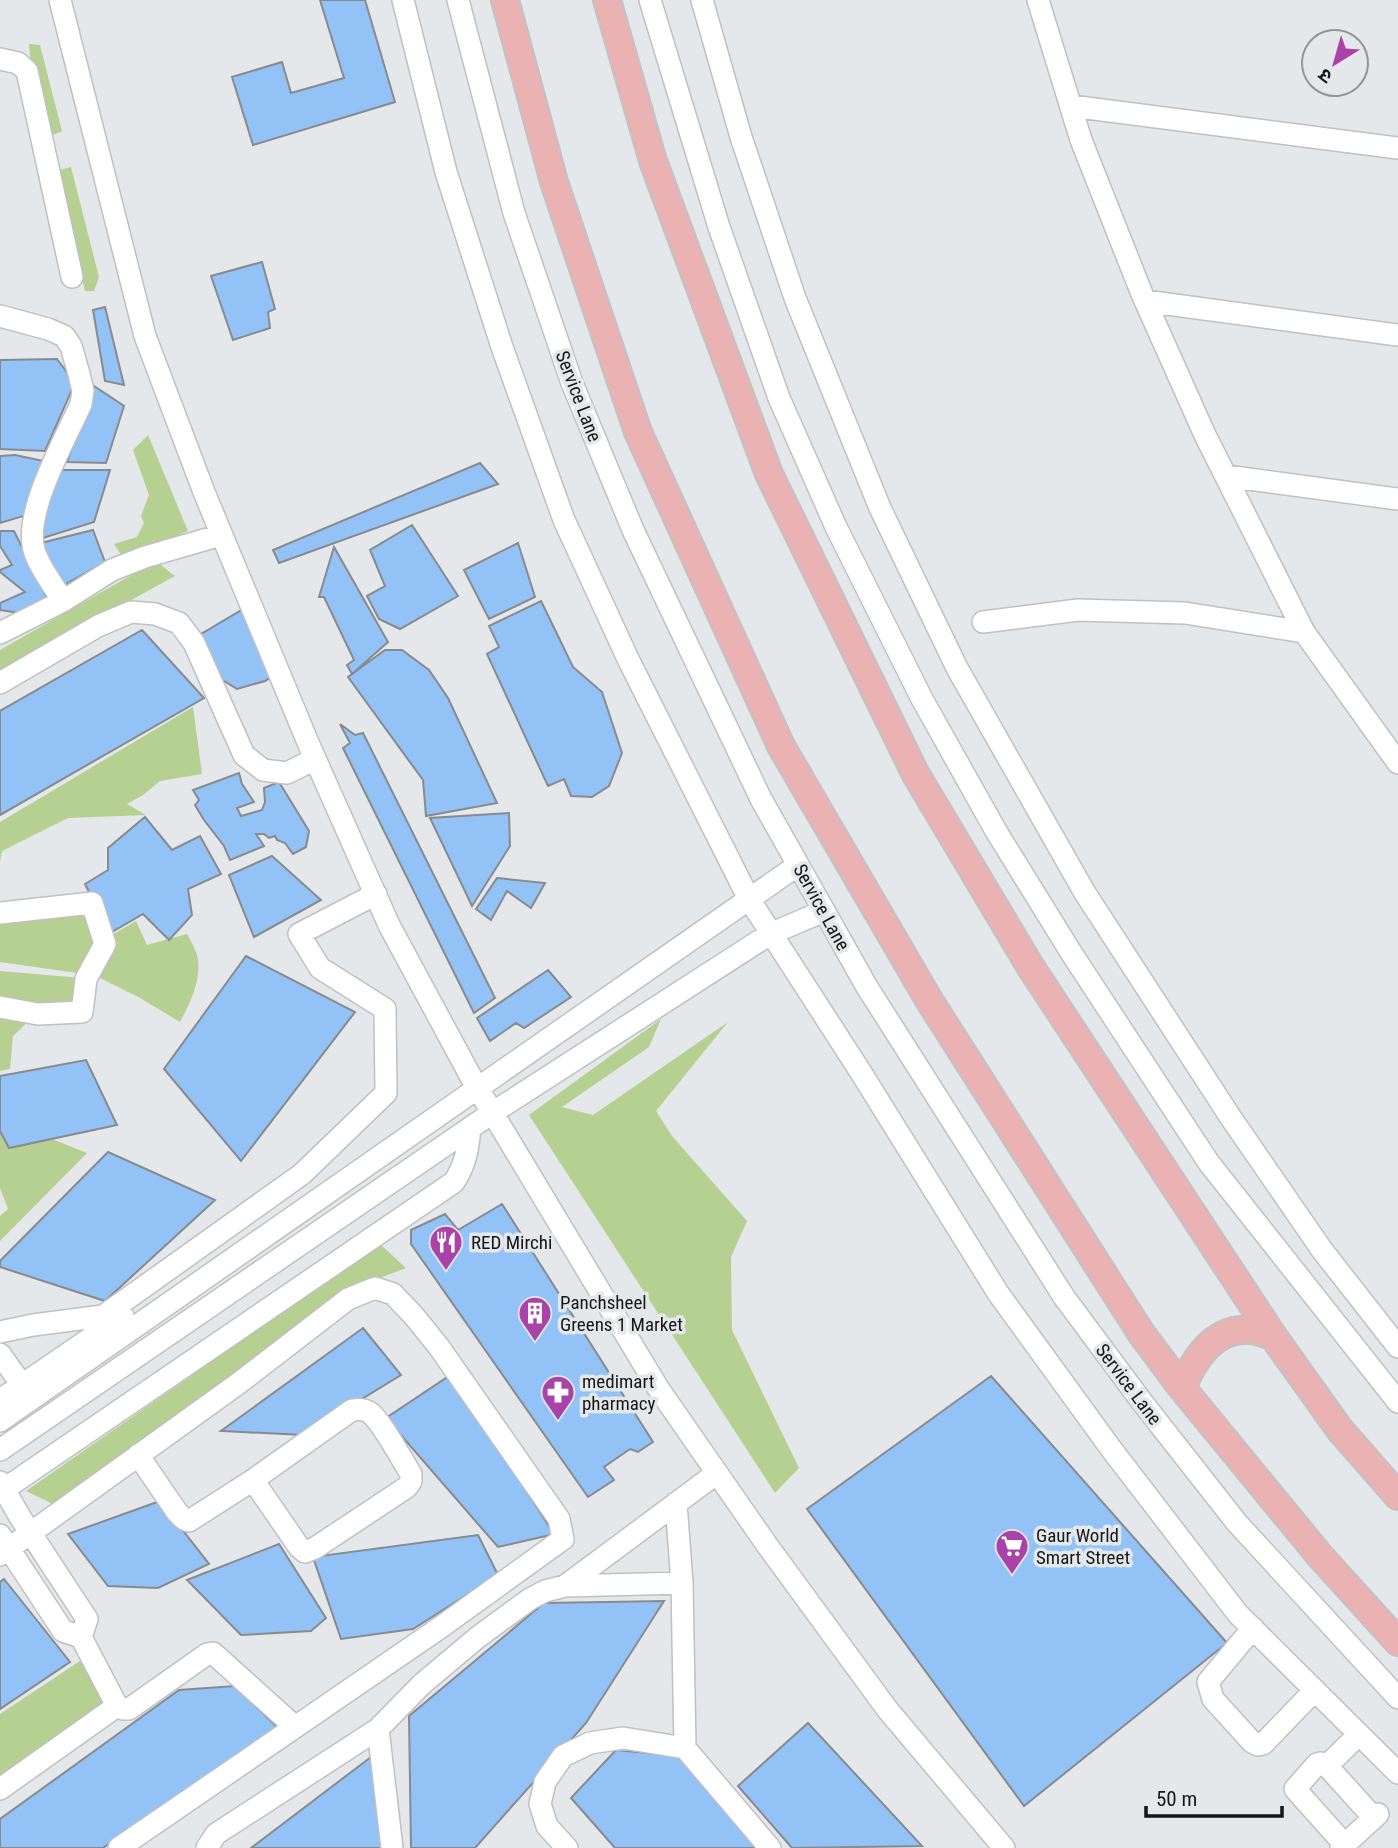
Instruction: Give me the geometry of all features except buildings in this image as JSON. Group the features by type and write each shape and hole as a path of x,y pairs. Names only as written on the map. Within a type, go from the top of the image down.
{"main road":[{"path":"505,0 554,181 638,432 780,746 929,1000 1141,1333 1182,1388 1320,1556 1398,1642"},
{"path":"607,0 653,161 769,474 915,774 1030,966 1273,1336 1340,1430 1398,1496"},
{"path":"1182,1388 1191,1367 1211,1342 1235,1332 1251,1330 1273,1336"}],"street":[{"path":"60,0 145,336 221,534 315,759 389,925 492,1113 658,1388 887,1709 1004,1848"},
{"path":"402,0 446,172 502,347 564,520 629,661 749,899 998,1293 1128,1472 1210,1578 1253,1628 1398,1773"},
{"name":"Service Lane","path":"458,0 514,213 572,383 633,530 761,799 874,998 1064,1297 1237,1523 1398,1698"},
{"path":"650,0 719,227 779,398 836,527 922,699 1002,842 1209,1163 1398,1402"},
{"path":"702,0 741,137 794,299 880,508 957,668 1085,893 1223,1107 1322,1250 1398,1347"},
{"path":"1038,0 1082,140 1145,301 1205,435 1304,632 1398,763"},
{"path":"0,59 18,63 27,71 72,277"},
{"path":"1070,106 1398,148"},
{"path":"1145,301 1398,335"},
{"path":"0,317 48,329 64,336 71,346 83,391 81,404 35,509 31,535 35,554 63,601"},
{"path":"1226,475 1398,499"},
{"path":"0,633 63,601 112,570 221,534"},
{"path":"983,622 1078,610 1185,613 1304,632"},
{"path":"0,683 98,626 131,612 155,614 178,623 194,643 244,755 263,770 287,773 315,759"},
{"path":"0,1400 798,865"},
{"path":"0,1332 103,1316 302,1174 386,1093 385,1009 320,968 299,934 376,894"},
{"path":"0,913 92,903 105,944 86,979 82,1012 38,1014 0,1007"},
{"path":"0,1450 492,1113 771,934 824,911"},
{"path":"0,1421 474,1082"},
{"path":"81,1637 87,1619 1,1488 454,1182 463,1168 470,1128"},
{"path":"119,1848 441,1627 563,1539 559,1519 439,1347 393,1294 375,1288 348,1299 239,1383 30,1533 3,1546 62,1631 81,1637 117,1706 129,1709 200,1658 213,1653 294,1726"},
{"path":"0,1354 22,1385"},
{"path":"138,1455 177,1512 189,1521 253,1480 352,1410 360,1409 372,1414 411,1474 407,1487 305,1552 253,1480"},
{"path":"565,1586 717,1473"},
{"path":"676,1503 682,1583 685,1748 770,1848"},
{"path":"207,1848 216,1834 378,1728 422,1684 478,1637 530,1599 545,1591 565,1586 682,1583"},
{"path":"1253,1628 1208,1682 1213,1699 1252,1742 1262,1744 1315,1690"},
{"path":"0,1789 117,1706"},
{"path":"378,1728 392,1848"},
{"path":"1326,1766 1359,1734"},
{"path":"567,1848 547,1826 540,1804 545,1782 563,1756 590,1743 622,1738 685,1748"},
{"path":"1317,1764 1326,1766 1376,1816 1343,1846 1295,1789 1317,1764"}],"green space":[{"path":"29,44 40,45 62,131 53,135 45,128 31,66"},
{"path":"71,167 99,277 94,291 85,291 56,171"},
{"path":"148,435 188,531 123,558 114,544 137,537 144,523 141,516 149,495 133,450"},
{"path":"156,561 175,576 0,672 0,650"},
{"path":"193,707 202,774 160,781 127,804 146,815 68,818 2,851 0,862 0,822"},
{"path":"92,907 100,947 84,974 0,962 0,915"},
{"path":"136,921 147,945 187,934 195,950 198,963 197,981 180,1022 94,975 112,935"},
{"path":"0,971 82,978 79,1009 44,1011 0,998"},
{"path":"0,1015 33,1017 13,1036 10,1069 0,1071"},
{"path":"661,1019 649,1047 562,1107 593,1115 728,1022 656,1111 672,1136 747,1221 731,1257 732,1330 799,1468 775,1493 529,1115"},
{"path":"0,1118 87,1153 0,1241 0,1216 8,1209 0,1188"},
{"path":"380,1244 406,1268 354,1288 53,1504 26,1491"},
{"path":"80,1661 110,1703 0,1782 0,1714"}],"place":[{"name":"RED Mirchi","path":"446,1272"},
{"name":"Panchsheel Greens 1 Market","path":"535,1343"},
{"name":"medimart pharmacy","path":"558,1422"},
{"name":"Gaur World Smart Street","path":"1012,1576"}]}
